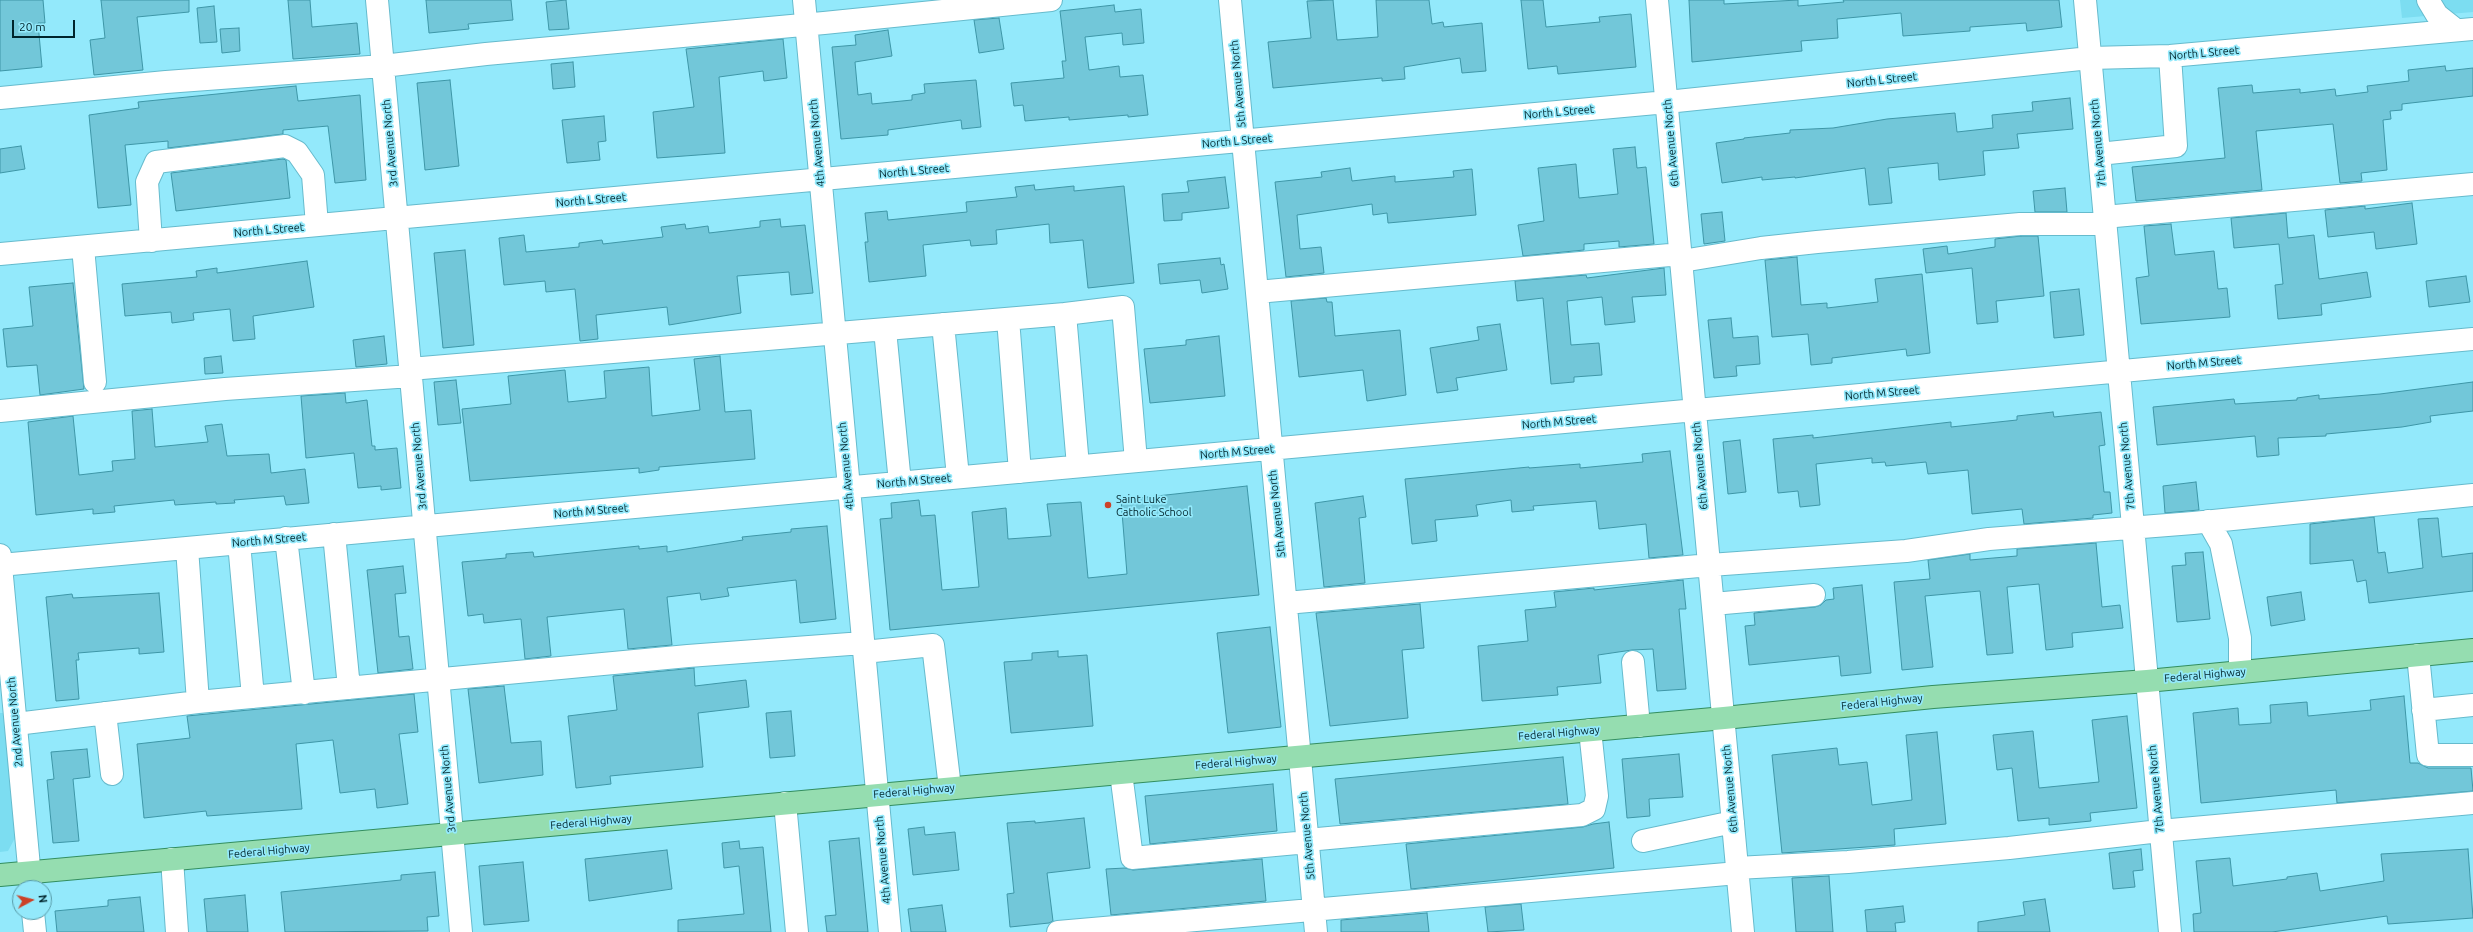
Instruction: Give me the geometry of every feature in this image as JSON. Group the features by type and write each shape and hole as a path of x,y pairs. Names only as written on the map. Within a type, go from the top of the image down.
{"main road":[{"name":"Federal Highway","path":"0,875 30,880 172,860 878,794 1639,726 1933,697 2146,681 2473,650"}],"street":[{"name":"3rd Avenue North","path":"377,0 461,932"},
{"name":"4th Avenue North","path":"804,0 890,932"},
{"path":"0,98 166,82 383,66 605,42 806,25 1051,0"},
{"name":"5th Avenue North","path":"1230,0 1316,932"},
{"name":"6th Avenue North","path":"1657,0 1743,932"},
{"name":"7th Avenue North","path":"2085,0 2170,932"},
{"path":"2428,0 2437,15 2464,29"},
{"name":"North L Street","path":"0,254 1667,102 2090,58 2170,56 2464,29"},
{"path":"2099,154 2176,146 2170,56"},
{"path":"151,240 147,182 156,162 285,146 297,152 313,176 317,225"},
{"path":"1257,292 1681,257 1840,240 2020,224 2105,220 2473,184"},
{"path":"83,247 95,382"},
{"path":"0,411 834,333 1065,314 1123,307 1136,461"},
{"path":"1065,314 1078,466"},
{"path":"1008,319 1020,472"},
{"path":"943,324 958,477"},
{"path":"885,330 900,483"},
{"name":"North M Street","path":"0,562 187,548 2473,339"},
{"path":"1286,603 1710,565 1906,551 1989,539 2208,521 2473,495"},
{"path":"2208,521 2221,544 2240,638 2240,672"},
{"path":"334,534 350,688"},
{"path":"286,538 304,692"},
{"path":"239,543 253,697"},
{"path":"187,548 198,702"},
{"name":"2nd Avenue North","path":"0,562 4,650 10,720 30,880"},
{"path":"1713,604 1814,595"},
{"path":"10,720 105,713 198,702 688,656 933,645 950,788"},
{"path":"2418,655 2428,754 2473,754"},
{"path":"1633,662 1639,726"},
{"path":"2423,710 2473,705"},
{"path":"105,713 112,774"},
{"path":"1121,772 1132,858 1582,815 1594,809 1597,796 1590,730"},
{"path":"785,803 797,932"},
{"path":"1058,932 2009,848 2160,831 2473,803"},
{"path":"1642,841 1733,822"},
{"path":"172,860 177,932"},
{"path":"34,920 35,932"}],"shaded area":[{"path":"2400,0 2473,0 2473,12 2402,18"},
{"path":"0,713 5,713 15,838 8,851 0,852"}],"building":[{"path":"0,0 43,0 45,23 38,23 42,67 0,71"},
{"path":"101,0 189,0 189,12 137,17 143,70 94,75 90,40 105,38"},
{"path":"288,0 310,0 312,27 357,23 360,54 293,59"},
{"path":"426,0 511,0 513,20 468,24 469,29 429,33"},
{"path":"566,0 569,29 549,30 546,2"},
{"path":"1333,0 1337,40 1378,37 1376,0 1429,0 1432,24 1443,22 1444,27 1482,23 1486,71 1462,73 1460,58 1404,67 1405,79 1382,81 1382,78 1273,88 1268,42 1311,38 1307,1"},
{"path":"1521,0 1543,0 1546,27 1600,22 1599,17 1631,14 1636,67 1558,74 1557,66 1528,69"},
{"path":"1689,0 1724,0 1724,4 1798,0 1798,6 1844,2 1843,0 2059,0 2062,27 2027,31 2026,23 1970,27 1970,31 1903,36 1901,13 1837,19 1838,38 1801,41 1802,51 1692,62"},
{"path":"1114,5 1115,12 1141,9 1144,43 1123,45 1122,33 1085,37 1089,70 1119,66 1120,77 1143,75 1148,115 1128,117 1128,115 1069,120 1069,117 1025,121 1023,105 1014,106 1011,83 1064,78 1062,61 1066,61 1060,11"},
{"path":"214,6 217,42 200,43 197,8"},
{"path":"999,18 1004,49 979,53 974,20"},
{"path":"239,28 240,51 222,53 220,29"},
{"path":"888,30 892,56 855,62 858,95 871,93 872,104 912,100 912,95 925,93 924,84 976,80 981,127 962,129 961,120 888,130 888,135 841,139 832,47 856,45 855,35"},
{"path":"783,39 787,78 764,81 763,71 719,77 725,153 657,158 653,112 694,107 686,49"},
{"path":"573,62 575,87 553,89 551,64"},
{"path":"2445,66 2446,71 2473,68 2473,96 2402,104 2402,110 2390,111 2391,119 2383,120 2387,170 2361,173 2362,181 2340,183 2333,124 2256,131 2262,190 2136,201 2132,167 2225,158 2218,88 2252,85 2253,93 2300,89 2300,93 2335,89 2336,96 2368,92 2367,86 2409,81 2408,70"},
{"path":"450,80 459,166 425,170 417,83"},
{"path":"296,86 298,101 360,95 366,180 335,183 328,126 283,130 283,134 168,148 168,141 125,145 131,205 98,208 89,115 139,108 138,102"},
{"path":"2070,98 2073,129 2017,134 2019,148 1983,151 1985,175 1939,180 1938,163 1888,168 1892,203 1869,205 1865,168 1795,178 1762,180 1762,177 1722,183 1716,143 1744,138 1790,133 1790,130 1833,128 1887,119 1955,113 1957,132 1993,128 1992,115 2033,111 2032,102"},
{"path":"604,116 606,141 598,142 600,160 567,163 562,120"},
{"path":"21,146 25,169 0,173 0,149"},
{"path":"1635,147 1637,168 1646,167 1654,244 1619,247 1619,241 1584,244 1584,250 1523,256 1518,225 1544,221 1538,168 1576,164 1579,198 1618,194 1613,149"},
{"path":"283,159 286,160 290,198 176,211 171,173"},
{"path":"1350,168 1352,181 1395,176 1395,182 1454,177 1453,171 1472,169 1476,215 1388,223 1387,213 1373,215 1372,204 1297,215 1300,249 1321,247 1324,273 1286,277 1275,182 1322,177 1321,172"},
{"path":"1225,177 1229,208 1182,213 1182,220 1164,221 1162,194 1189,192 1187,181"},
{"path":"1034,185 1035,190 1074,186 1074,191 1124,186 1134,283 1088,288 1083,240 1050,243 1049,224 996,230 997,244 971,246 970,240 923,245 926,276 869,282 865,242 868,242 865,213 887,211 888,220 967,212 966,202 1017,197 1015,187"},
{"path":"2065,188 2067,212 2035,212 2033,191"},
{"path":"2412,203 2417,244 2376,249 2374,232 2328,237 2325,210 2365,206 2365,209"},
{"path":"1722,212 1725,241 1704,244 1701,214"},
{"path":"2286,213 2288,238 2314,235 2319,279 2367,272 2371,297 2321,304 2322,315 2278,319 2275,285 2283,284 2279,244 2234,248 2231,218"},
{"path":"780,219 781,227 805,225 813,293 791,295 789,272 737,276 741,313 669,325 667,307 596,315 598,339 580,341 575,289 546,292 545,281 504,285 499,238 524,235 526,252 579,247 579,243 602,240 603,244 663,237 661,227 685,224 686,229 708,226 709,233 760,227 760,221"},
{"path":"2171,224 2175,255 2214,251 2218,289 2227,288 2230,317 2141,324 2136,278 2149,276 2144,226"},
{"path":"2038,236 2044,296 1996,301 1998,322 1977,324 1972,268 1926,273 1923,249 1947,246 1948,254 1995,247 1995,239"},
{"path":"465,250 474,345 443,348 434,253"},
{"path":"1797,257 1801,305 1827,303 1827,308 1878,302 1875,279 1922,274 1930,353 1907,356 1906,349 1832,358 1832,363 1811,365 1808,334 1772,337 1765,260"},
{"path":"1220,258 1221,265 1224,264 1228,289 1202,293 1200,280 1160,284 1158,264"},
{"path":"307,261 314,307 253,316 255,339 233,341 230,309 193,313 194,320 172,323 171,312 125,316 122,284 197,277 196,271 217,268 217,273"},
{"path":"1664,268 1666,295 1632,297 1635,322 1605,325 1602,297 1567,301 1571,345 1599,343 1602,375 1574,377 1574,382 1551,384 1543,298 1517,301 1515,281 1586,275 1587,278"},
{"path":"2466,276 2470,302 2429,307 2426,281"},
{"path":"73,283 84,389 40,395 37,365 7,367 3,329 33,326 29,287"},
{"path":"2079,289 2084,335 2054,338 2050,292"},
{"path":"1326,298 1327,302 1332,302 1335,336 1400,330 1406,395 1367,401 1363,370 1299,377 1291,301"},
{"path":"1731,318 1733,338 1758,336 1760,364 1736,366 1737,376 1714,378 1708,320"},
{"path":"1500,324 1507,370 1456,378 1458,390 1437,393 1430,348 1479,340 1477,327"},
{"path":"384,336 387,364 356,367 353,340"},
{"path":"1219,336 1225,396 1150,403 1144,349 1186,345 1186,340"},
{"path":"221,356 223,373 205,374 204,358"},
{"path":"720,356 725,412 751,410 755,459 659,467 659,470 639,473 639,468 470,481 462,409 511,404 508,376 565,370 568,402 606,398 604,371 649,367 652,416 700,410 694,359"},
{"path":"456,380 461,423 438,425 434,382"},
{"path":"2473,382 2473,411 2430,416 2431,422 2402,427 2326,434 2326,436 2278,438 2279,455 2257,457 2255,436 2157,445 2153,407 2234,399 2235,404 2297,400 2297,398 2319,395 2319,399 2380,394"},
{"path":"345,393 346,403 367,400 372,446 375,446 375,450 397,448 401,488 381,490 381,486 358,488 354,453 306,458 301,396"},
{"path":"152,409 155,447 208,442 205,426 222,424 227,456 269,454 271,473 305,469 309,503 286,505 284,496 234,500 235,503 216,504 216,502 175,505 174,500 114,506 115,512 93,514 93,509 36,515 28,422 73,416 79,475 113,471 112,461 135,459 132,411"},
{"path":"2053,412 2054,417 2101,412 2105,445 2099,446 2104,492 2110,492 2112,513 2093,515 2093,518 2024,524 2022,509 1972,514 1968,470 1928,474 1926,462 1886,466 1885,462 1872,463 1872,458 1816,464 1820,505 1800,507 1798,491 1778,493 1773,439 1813,435 1813,438 1951,422 1951,427 2017,420 2017,416"},
{"path":"1740,440 1746,492 1728,494 1723,442"},
{"path":"1670,451 1683,555 1649,558 1646,524 1599,529 1596,501 1533,506 1534,510 1512,512 1511,500 1476,505 1478,516 1435,520 1437,541 1412,544 1405,479 1529,467 1580,464 1580,468 1643,462 1642,454"},
{"path":"2196,482 2199,510 2165,513 2163,486"},
{"path":"1247,486 1259,595 890,630 880,519 892,518 891,503 919,500 921,516 935,515 942,590 979,587 972,512 1006,508 1008,539 1051,536 1047,504 1081,502 1088,578 1127,574 1121,500"},
{"path":"1363,496 1366,517 1359,518 1365,583 1324,587 1315,503"},
{"path":"2374,517 2378,553 2385,552 2388,573 2423,568 2418,519 2438,518 2442,557 2473,553 2473,591 2369,603 2366,580 2357,582 2353,560 2310,564 2310,524"},
{"path":"827,526 836,619 800,623 796,580 727,588 729,596 701,600 700,593 667,597 672,645 628,649 624,609 547,617 551,656 525,659 521,619 484,623 483,614 468,616 462,562 506,558 506,554 533,552 534,557 639,546 639,549 667,546 667,552 743,540 742,537 791,532 791,529"},
{"path":"2096,543 2102,607 2120,605 2123,628 2072,633 2073,647 2046,650 2039,584 2007,587 2013,653 1987,655 1980,591 1925,596 1933,667 1902,670 1894,582 1930,579 1928,560 1970,554 1970,560 2017,556 2017,549"},
{"path":"2203,552 2210,619 2177,622 2172,566 2186,565 2185,553"},
{"path":"403,566 406,593 395,594 399,637 409,636 413,669 378,673 367,570"},
{"path":"1683,580 1686,609 1679,609 1686,689 1657,691 1653,649 1632,650 1598,655 1601,683 1557,687 1558,695 1482,701 1478,646 1528,641 1525,610 1556,607 1554,592 1594,588 1594,590"},
{"path":"1862,585 1871,673 1841,676 1839,656 1749,665 1745,626 1755,625 1754,613 1815,607 1821,605 1826,600 1834,599 1833,588"},
{"path":"2301,592 2305,620 2271,626 2267,597"},
{"path":"159,593 164,652 139,654 139,648 78,653 79,660 76,660 79,699 56,701 46,597 72,594 73,598"},
{"path":"1420,604 1424,648 1402,650 1408,718 1330,726 1316,613"},
{"path":"1270,627 1281,727 1228,733 1217,633"},
{"path":"1058,651 1058,657 1087,655 1093,726 1011,733 1004,662 1032,660 1032,653"},
{"path":"694,668 695,686 746,680 749,707 698,713 703,767 610,776 611,784 576,788 568,716 617,710 613,676"},
{"path":"504,686 511,743 541,741 543,775 479,783 468,689"},
{"path":"414,694 418,732 399,734 408,804 377,808 375,789 340,793 333,740 296,744 302,809 207,816 206,811 144,818 137,744 190,738 187,716"},
{"path":"2404,696 2410,763 2418,763 2428,768 2471,768 2473,791 2337,803 2336,790 2201,803 2193,713 2238,708 2239,725 2271,723 2270,705 2307,702 2308,716 2371,710 2370,700"},
{"path":"791,711 795,756 770,758 766,713"},
{"path":"2127,716 2137,808 2090,813 2091,821 2049,825 2049,818 2018,821 2012,768 1997,770 1993,735 2033,731 2039,788 2099,782 2092,720"},
{"path":"1937,732 1946,824 1894,829 1895,845 1782,853 1772,755 1837,748 1839,765 1867,762 1872,805 1912,800 1906,735"},
{"path":"87,749 90,777 73,779 79,841 53,843 47,780 54,779 51,752"},
{"path":"1679,754 1683,797 1649,799 1650,816 1627,818 1622,759"},
{"path":"1563,757 1568,804 1340,824 1335,779"},
{"path":"1273,784 1277,831 1150,844 1145,796"},
{"path":"1084,818 1090,868 1047,873 1053,921 1049,923 1010,927 1007,894 1014,893 1007,823 1035,821 1035,823"},
{"path":"1609,822 1614,868 1411,889 1406,844 1583,827"},
{"path":"924,827 925,835 955,832 959,870 913,875 908,829"},
{"path":"859,838 868,932 827,932 825,916 836,915 829,841"},
{"path":"739,841 740,849 763,847 771,932 678,932 678,920 744,914 739,866 724,868 722,843"},
{"path":"2141,849 2143,870 2133,871 2135,887 2113,889 2109,853"},
{"path":"2468,849 2473,918 2388,924 2387,916 2272,932 2194,932 2193,914 2201,913 2196,861 2230,858 2233,886 2287,879 2287,877 2317,873 2320,891 2384,881 2381,854"},
{"path":"667,850 672,889 589,901 585,859"},
{"path":"1262,859 1266,901 1111,915 1106,869 1125,868 1133,870"},
{"path":"523,862 529,921 484,925 479,866"},
{"path":"435,872 439,916 427,917 428,931 285,932 281,892 401,880 401,875"},
{"path":"1829,876 1833,932 1796,932 1792,878"},
{"path":"245,895 248,932 207,932 204,899"},
{"path":"140,897 144,932 57,932 55,911 108,906 108,900"},
{"path":"2045,899 2050,932 1978,932 1978,922 2025,915 2023,902"},
{"path":"1521,904 1524,930 1488,932 1485,907"},
{"path":"942,905 946,932 911,932 908,909"},
{"path":"1903,906 1905,922 1895,923 1896,932 1867,932 1865,910"},
{"path":"1427,913 1429,932 1341,932 1341,920"}],"place":[{"name":"Saint Luke Catholic School","path":"1108,505"}]}
